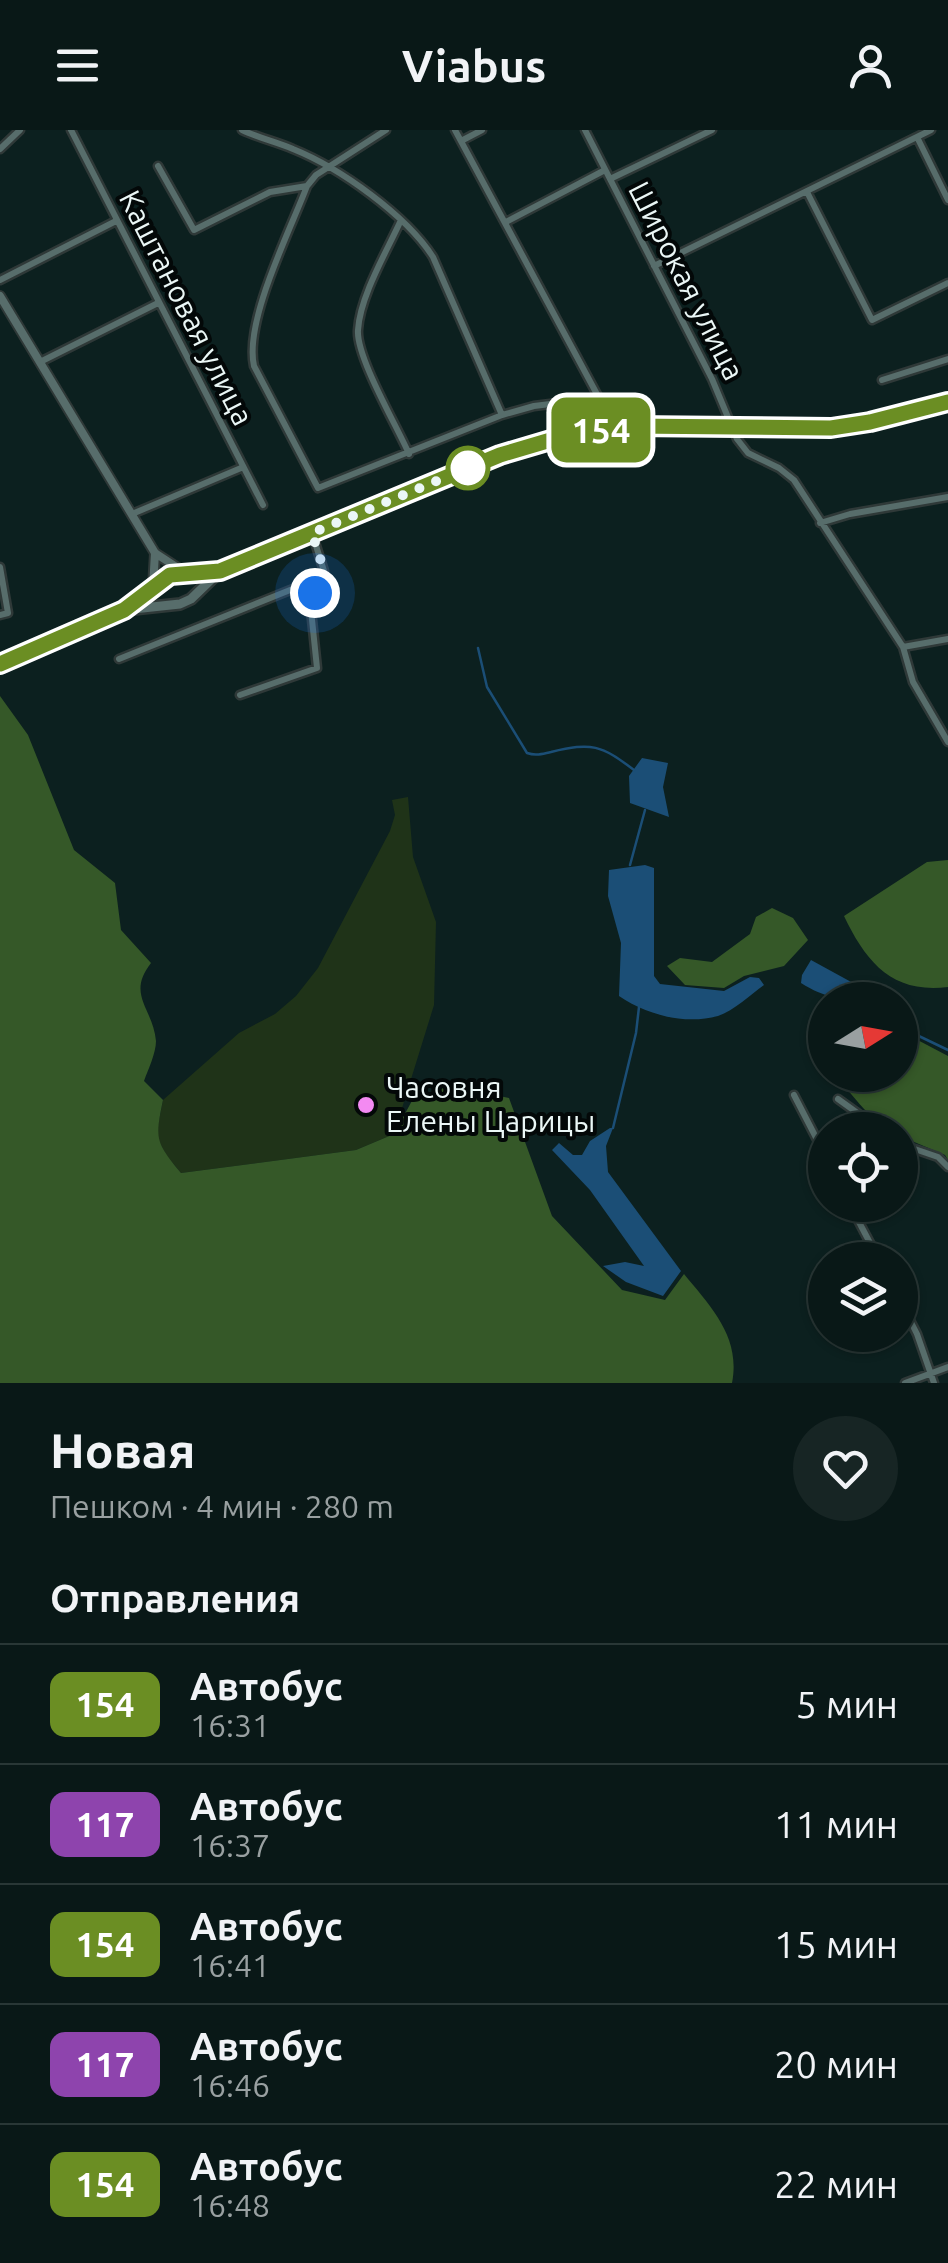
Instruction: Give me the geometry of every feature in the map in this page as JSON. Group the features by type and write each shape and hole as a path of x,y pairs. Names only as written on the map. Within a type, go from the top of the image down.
{"main road":[{"path":"124,610 187,601 220,571 500,455 554,439 609,428 831,428 948,402"},
{"path":"0,664 124,610 170,575 220,571"},
{"path":"184,572 194,579 195,593"},
{"path":"154,587 156,601 162,607"}],"street":[{"path":"0,149 20,130"},
{"name":"Каштановая улица","path":"70,130 263,505"},
{"path":"242,130 293,148 327,168 365,191 419,235 433,257 502,415"},
{"path":"386,130 316,175 307,186 257,320 254,366 314,482 323,488 502,415 534,406 599,398"},
{"path":"454,130 599,398 609,428"},
{"path":"461,141 482,130"},
{"name":"Широкая улица","path":"585,130 712,380 732,428 748,453 787,473 903,648 913,682 948,742"},
{"path":"610,180 712,130"},
{"path":"654,266 931,130"},
{"path":"918,136 948,200"},
{"path":"158,166 194,230 270,192 307,186"},
{"path":"506,222 605,170"},
{"path":"808,192 872,320 948,283"},
{"path":"401,220 367,298 357,332 361,352 410,454"},
{"path":"0,280 116,221"},
{"path":"0,296 155,553 184,572"},
{"path":"40,362 158,303"},
{"path":"882,380 948,359"},
{"path":"132,514 242,468"},
{"path":"820,523 948,497"},
{"path":"240,695 317,668 311,610 324,571 312,533"},
{"path":"154,587 155,553"},
{"path":"0,566 8,612 0,616"},
{"path":"119,660 322,578"},
{"path":"903,648 948,639"},
{"path":"794,1095 808,1123"},
{"path":"838,1099 856,1112"},
{"path":"918,1150 938,1157 948,1167"},
{"path":"918,1343 934,1383"},
{"path":"905,1383 948,1367"}],"green space":[{"path":"0,696 28,735 74,850 115,883 121,930 151,963 144,974 141,993 156,1041 144,1081 163,1100 159,1139 181,1173 356,1150 394,1134 414,1097 451,1086 509,1098 552,1216 622,1290 665,1300 684,1274 728,1337 734,1366 732,1383 0,1383"},
{"path":"408,797 413,857 436,922 434,1005 394,1134 356,1150 181,1173 156,1135 163,1100 239,1033 275,1014 296,996 318,968 390,831 395,815 392,800"},
{"path":"948,860 948,987 928,988 918,986 918,982 896,980 872,961 844,916 927,862"},
{"path":"772,908 793,918 808,940 784,966 744,976 724,988 685,985 667,966 680,958 712,962 750,934 756,917"},
{"path":"918,1040 948,1056 948,1160 918,1144 918,1112 864,1109 850,1092 918,1092"}],"water":[{"path":"642,758 668,763 663,787 669,817 630,803 629,776"},
{"path":"645,865 654,868 654,976 660,984 724,991 750,977 759,978 764,985 730,1010 705,1019 667,1016 619,996 621,943 608,896 609,870"},
{"path":"811,960 851,982 808,982 808,987 801,983"},
{"path":"610,1128 606,1146 608,1172 681,1271 663,1296 626,1282 603,1266 625,1262 644,1266 590,1190 552,1150 559,1143 573,1155 582,1155 590,1141"}],"waterway":[{"path":"478,648 487,687 527,753 596,748 634,770"},
{"path":"630,865 645,810"},
{"path":"613,1128 639,1007"},
{"path":"918,1036 948,1050"}],"bus line":[{"name":"154","path":"0,664 124,610 170,575 220,571 530,445 631,426 831,428 948,402"}],"place":[{"name":"Часовня Елены Царицы","path":"366,1105"}],"route":[{"path":"315,593 324,571 312,533 468,468"}]}
